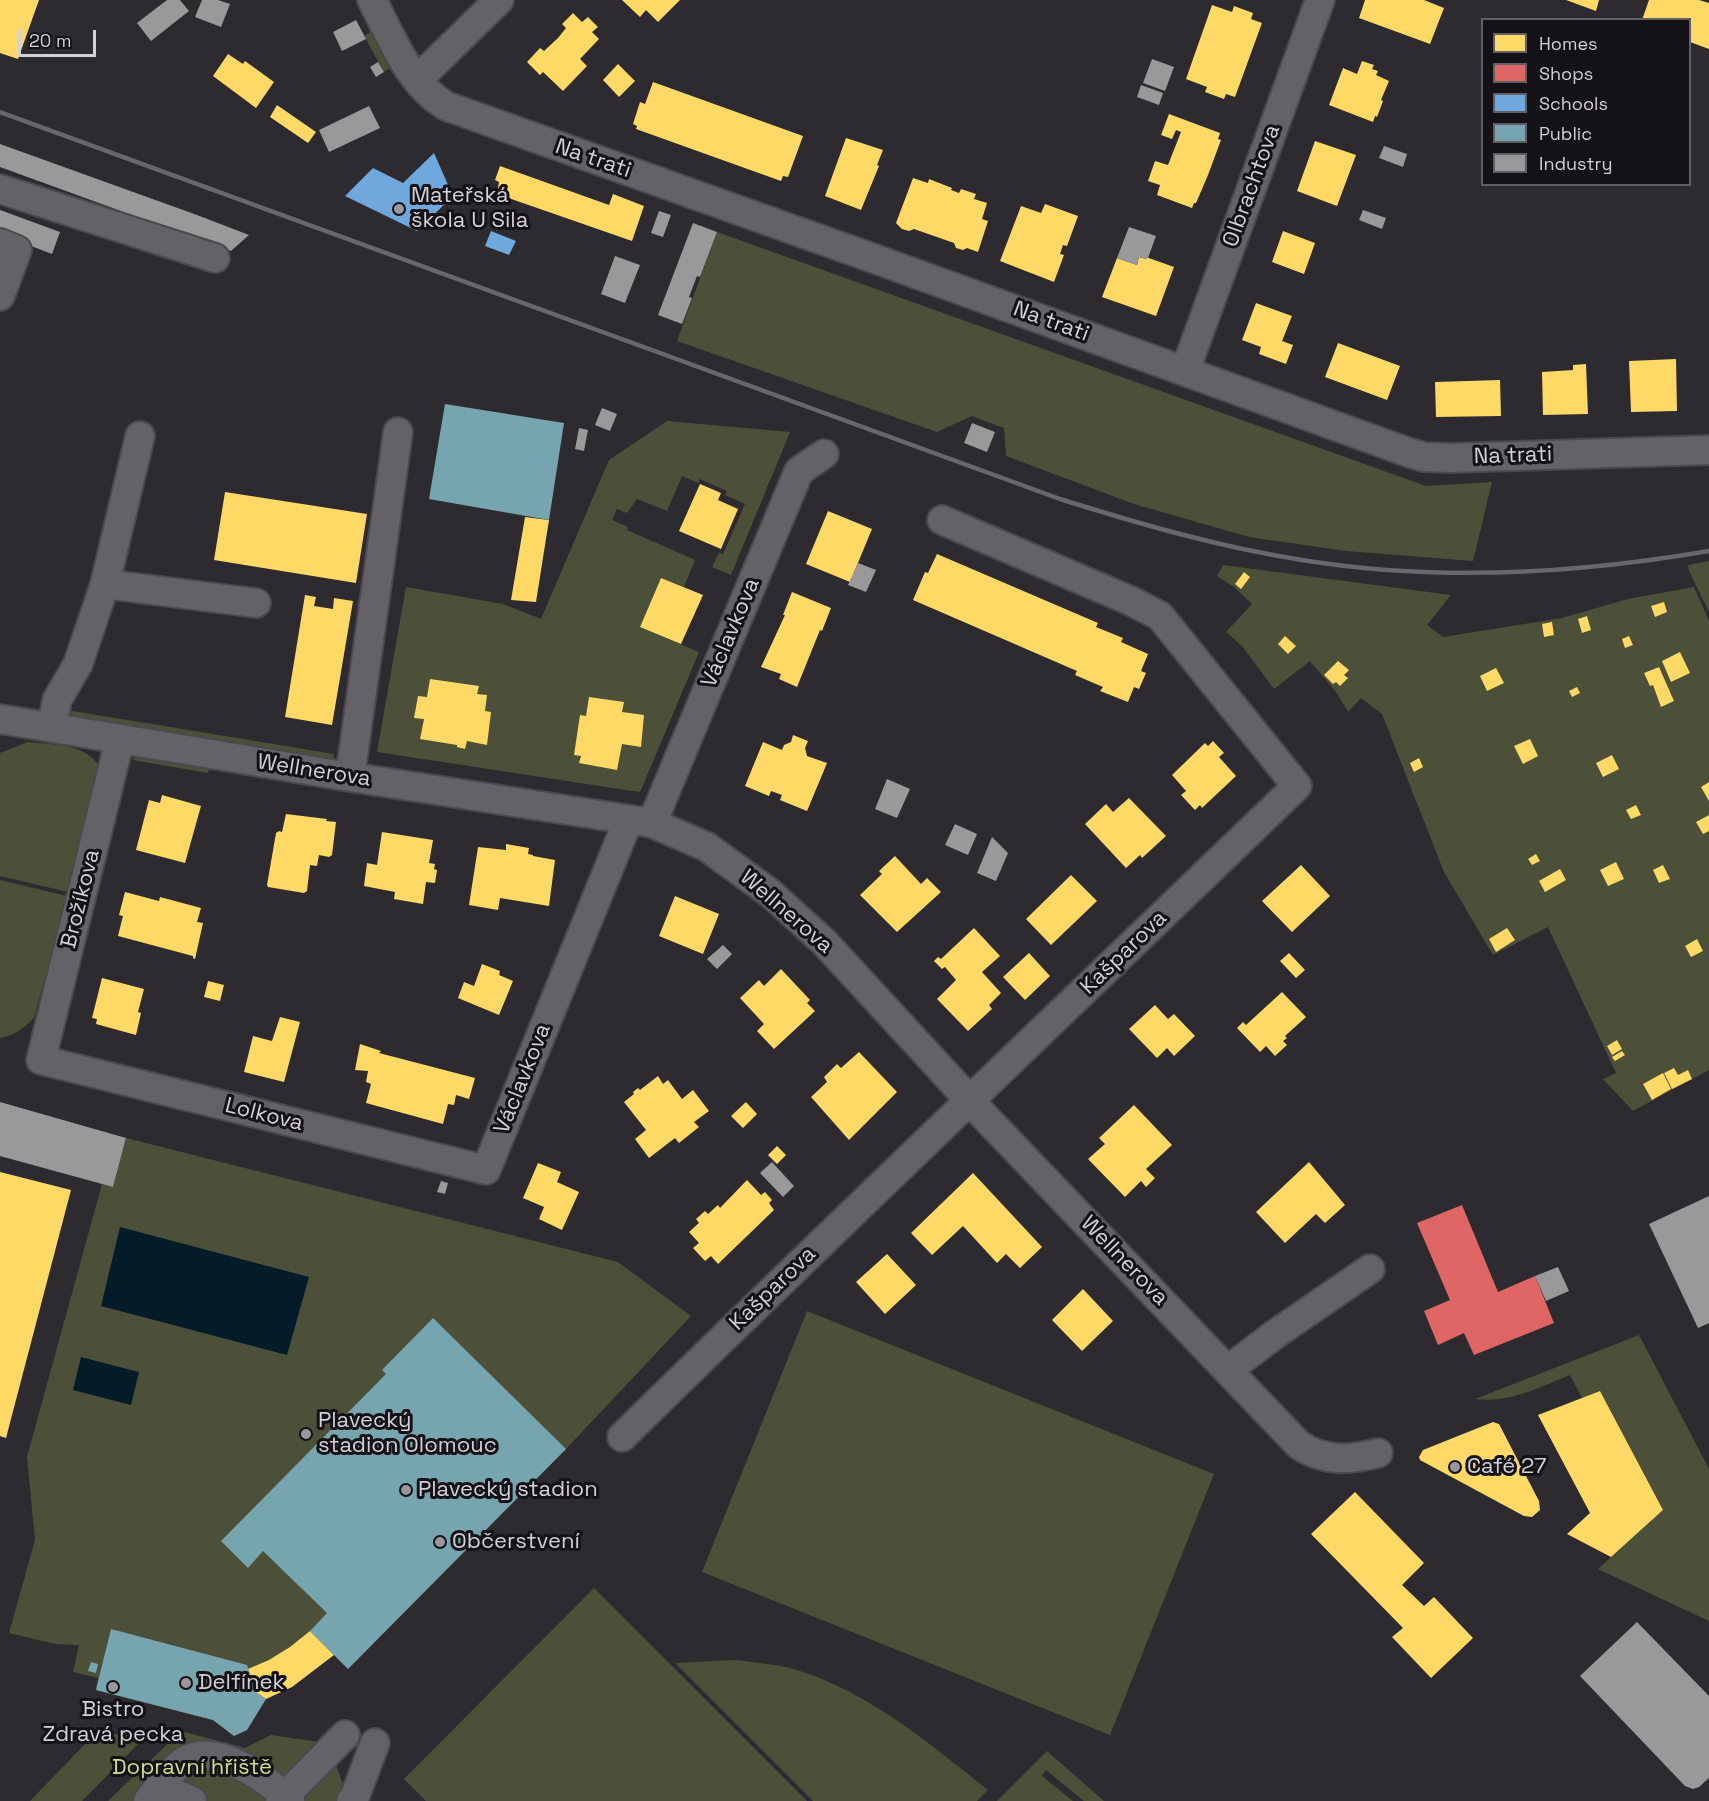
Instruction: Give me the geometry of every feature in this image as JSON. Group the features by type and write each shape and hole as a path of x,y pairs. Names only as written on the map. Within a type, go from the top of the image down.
{"street":[{"name":"Na trati","path":"372,0 404,62 417,80 436,100 457,111 1424,457 1450,459 1709,450"},
{"path":"417,80 499,0"},
{"name":"Olbrachtova","path":"1185,371 1320,0"},
{"path":"0,189 215,258"},
{"path":"0,243 17,250 0,296"},
{"path":"350,777 398,432"},
{"path":"52,728 57,700 78,664 105,584 140,436"},
{"name":"Václavkova","path":"486,1170 799,471 824,454"},
{"name":"Kašparova","path":"622,1437 790,1272 970,1102 1297,786 1160,616 1131,601 942,520"},
{"path":"105,584 256,603"},
{"name":"Wellnerova","path":"0,719 640,822 707,847 770,893 824,942 970,1102 1299,1445 1320,1456 1344,1459 1378,1453"},
{"name":"Brožíkova","path":"41,1060 120,739"},
{"name":"Lolkova","path":"41,1060 486,1170"},
{"path":"1228,1370 1274,1335 1370,1269"},
{"path":"153,1794 186,1760 206,1756 220,1758 252,1770 285,1799 345,1736"},
{"path":"351,1801 375,1743"},
{"path":"153,1794 192,1801"}],"green space":[{"path":"372,31 391,67 384,72 364,36"},
{"path":"717,232 1426,486 1492,482 1473,561 1346,551 1249,537 1134,504 1006,456 1004,428 972,416 937,432 677,341"},
{"path":"667,421 790,432 731,575 712,567 719,553 723,554 745,504 725,495 727,491 700,479 698,483 682,476 667,511 637,499 627,513 617,509 612,520 628,527 627,530 695,560 684,587 661,578 640,627 699,652 641,790 639,792 377,752 406,587 503,604 541,619 609,460"},
{"path":"1709,561 1709,612 1688,565"},
{"path":"1223,565 1451,595 1427,625 1443,637 1562,618 1628,599 1694,587 1709,621 1709,1070 1633,1111 1603,1079 1616,1073 1548,927 1493,955 1444,872 1382,714 1361,698 1348,712 1336,692 1310,661 1274,689 1242,646 1226,632 1252,604 1234,587 1217,576"},
{"path":"67,710 334,754 333,761 65,717"},
{"path":"28,742 77,749 93,758 99,766 68,892 0,876 0,753"},
{"path":"136,756 209,765 208,773 133,760"},
{"path":"0,880 67,896 34,1018 18,1031 0,1038"},
{"name":"Plavecký stadion Olomouc","path":"126,1138 618,1262 691,1316 566,1449 348,1669 334,1655 292,1687 266,1699 247,1730 234,1736 213,1720 96,1690 98,1678 73,1672 79,1645 55,1644 9,1633 35,1540 27,1457 102,1184 113,1187"},
{"path":"807,1311 1214,1474 1110,1735 702,1572"},
{"path":"1639,1335 1709,1469 1709,1621 1598,1569 1663,1510 1600,1391 1582,1398 1570,1375 1512,1397 1475,1399"},
{"path":"594,1588 807,1801 426,1801 404,1779"},
{"path":"737,1660 797,1670 849,1692 921,1737 988,1790 977,1801 813,1801 675,1663"},
{"path":"145,1728 147,1735 82,1801 30,1801 89,1740"},
{"name":"Dopravní hřiště","path":"181,1731 245,1748 271,1735 319,1742 332,1755 346,1792 357,1801 108,1801"},
{"path":"1047,1751 1104,1801 1084,1801 1046,1770 1042,1776 1073,1801 997,1801"}],"water":[{"path":"120,1227 309,1277 287,1355 101,1306"},
{"path":"81,1357 139,1372 131,1405 73,1390"}],"building: Homes":[{"path":"0,0 39,0 18,59 0,53"},
{"path":"622,0 680,0 658,22 646,10 640,17"},
{"path":"1365,0 1424,0 1444,8 1430,44 1359,18"},
{"path":"1566,0 1599,0 1596,11"},
{"path":"1649,0 1699,0 1709,3 1709,49 1691,42 1691,18 1643,18"},
{"path":"1212,5 1232,12 1234,6 1253,13 1251,19 1262,23 1235,97 1226,94 1224,99 1205,92 1207,87 1186,79"},
{"path":"573,13 582,22 588,17 598,27 592,32 599,39 580,59 587,66 563,91 543,72 540,75 527,62 540,48 544,51 558,38 566,28 562,24"},
{"path":"228,54 243,64 245,61 274,82 256,108 213,76"},
{"path":"1362,61 1374,65 1372,69 1378,71 1376,75 1389,81 1377,117 1375,116 1373,122 1329,105 1343,68 1357,74"},
{"path":"618,64 635,81 619,97 603,80"},
{"path":"653,82 803,136 788,177 783,176 781,181 636,129 637,126 633,124 640,102 645,104"},
{"path":"277,105 316,132 308,143 270,117"},
{"path":"1169,114 1220,133 1218,139 1221,140 1208,175 1192,208 1157,195 1160,185 1148,181 1155,161 1168,165 1181,132 1176,130 1172,139 1161,135"},
{"path":"846,138 883,150 861,210 825,196"},
{"path":"1315,141 1356,155 1337,206 1297,191"},
{"path":"500,166 609,205 613,194 644,206 632,241 497,194 499,182 495,180"},
{"path":"913,178 928,183 929,179 959,193 961,189 976,194 974,199 987,203 982,219 988,221 978,252 967,248 963,250 956,248 954,243 914,229 909,231 902,229 896,223"},
{"path":"1045,204 1078,216 1067,246 1063,245 1060,254 1064,255 1054,282 1000,261 1021,206 1041,213"},
{"path":"1283,231 1315,243 1304,274 1272,262"},
{"path":"1139,257 1146,259 1146,257 1174,267 1156,316 1102,297 1117,258 1137,265"},
{"path":"1256,303 1292,316 1282,341 1293,345 1286,364 1259,354 1261,347 1242,340"},
{"path":"1338,343 1400,366 1387,400 1325,377"},
{"path":"1676,359 1677,411 1631,412 1629,361"},
{"path":"1586,364 1588,414 1543,415 1542,372 1573,370 1573,365"},
{"path":"1500,380 1501,416 1436,417 1435,382"},
{"path":"700,484 721,493 718,500 738,509 721,549 679,531"},
{"path":"225,492 367,514 356,583 214,560"},
{"path":"828,511 872,529 850,582 806,564"},
{"path":"525,517 549,520 536,602 511,600"},
{"path":"937,554 1098,623 1096,627 1123,638 1121,642 1148,654 1141,671 1146,673 1139,689 1134,687 1128,702 1100,691 1103,687 1075,675 1077,671 913,600 925,572 928,573"},
{"path":"1244,572 1250,577 1241,589 1235,584"},
{"path":"661,578 703,595 681,644 640,627"},
{"path":"792,592 831,608 797,687 779,679 781,674 761,667 785,615 783,615"},
{"path":"305,595 316,597 314,606 333,609 334,598 353,601 332,725 285,717"},
{"path":"1664,602 1667,612 1655,617 1651,606"},
{"path":"1587,616 1591,630 1582,633 1578,619"},
{"path":"1552,622 1554,635 1544,637 1542,624"},
{"path":"1285,636 1296,646 1288,654 1278,644"},
{"path":"1629,636 1633,645 1625,648 1622,639"},
{"path":"1680,652 1690,673 1671,682 1662,661"},
{"path":"1338,661 1349,670 1344,675 1348,678 1340,686 1336,682 1333,684 1324,675"},
{"path":"1659,667 1674,701 1661,707 1653,685 1650,686 1644,673"},
{"path":"1496,668 1504,683 1487,691 1480,676"},
{"path":"430,679 479,686 477,694 487,695 485,711 491,712 487,745 467,741 465,749 457,745 420,739 424,719 414,718 418,696 427,697"},
{"path":"1577,687 1580,693 1572,697 1569,691"},
{"path":"589,697 624,702 622,712 644,715 641,747 622,744 617,770 579,763 581,756 574,755 580,715 586,716"},
{"path":"793,735 808,741 805,748 807,756 827,763 807,811 780,800 782,795 771,791 769,796 745,786 763,742 782,750 784,745 791,742"},
{"path":"1530,739 1538,756 1523,764 1514,746"},
{"path":"1213,741 1224,753 1219,757 1236,776 1202,808 1200,805 1195,810 1181,795 1186,791 1172,775 1205,743 1208,746"},
{"path":"1612,755 1619,769 1603,777 1596,763"},
{"path":"1419,758 1423,767 1414,772 1410,763"},
{"path":"1709,782 1709,801 1701,787"},
{"path":"162,795 201,806 185,863 136,850 149,800 160,803"},
{"path":"1129,798 1166,836 1142,858 1140,855 1126,868 1085,824 1106,804 1113,812"},
{"path":"1636,805 1641,815 1631,819 1626,810"},
{"path":"286,814 336,822 332,855 329,857 319,855 317,866 310,865 307,891 304,893 267,885 276,833 282,832"},
{"path":"1709,815 1709,831 1703,834 1696,822"},
{"path":"382,832 433,840 429,863 435,864 434,869 437,870 435,883 426,882 423,904 394,899 395,892 364,886 367,863 377,865"},
{"path":"506,844 529,848 528,854 555,860 549,906 500,898 498,910 469,905 478,847 506,850"},
{"path":"1536,854 1540,861 1532,865 1528,859"},
{"path":"895,856 921,884 927,878 941,892 897,932 860,895 882,874 879,871"},
{"path":"1616,862 1624,879 1608,886 1600,870"},
{"path":"1301,865 1330,896 1292,932 1262,901"},
{"path":"1663,865 1670,879 1659,883 1653,870"},
{"path":"1560,869 1566,880 1545,892 1539,881"},
{"path":"1071,875 1097,901 1051,945 1026,919"},
{"path":"125,892 159,901 160,897 201,908 197,922 203,923 195,959 193,956 118,936 123,916 119,915"},
{"path":"675,896 719,914 703,954 659,936"},
{"path":"974,928 1000,956 982,972 1001,993 989,1005 992,1009 968,1031 937,999 956,980 945,967 942,969 934,961 938,957 941,959"},
{"path":"1507,928 1515,940 1496,952 1489,939"},
{"path":"1697,939 1703,951 1691,957 1685,946"},
{"path":"1029,953 1050,976 1025,1000 1003,977"},
{"path":"1289,953 1305,970 1296,978 1280,961"},
{"path":"482,964 500,971 499,975 513,981 499,1015 458,998 464,982 474,986"},
{"path":"781,969 810,1000 807,1003 815,1011 774,1049 757,1031 764,1024 740,998 759,980 764,986"},
{"path":"102,978 144,989 138,1012 141,1013 136,1035 96,1024 97,1019 92,1018"},
{"path":"208,981 224,985 220,1001 204,997"},
{"path":"1282,992 1306,1017 1285,1036 1287,1038 1283,1041 1287,1045 1275,1056 1266,1046 1260,1052 1237,1028 1243,1022 1246,1025"},
{"path":"1155,1005 1168,1019 1174,1014 1195,1036 1174,1056 1167,1048 1157,1058 1129,1029"},
{"path":"280,1017 300,1022 284,1082 244,1072 253,1036 272,1041"},
{"path":"1617,1040 1622,1049 1612,1055 1607,1046"},
{"path":"360,1044 381,1051 379,1053 475,1078 469,1099 456,1095 454,1105 448,1104 443,1124 366,1103 371,1084 366,1082 368,1071 355,1070"},
{"path":"1622,1051 1625,1055 1615,1061 1612,1057"},
{"path":"859,1052 897,1092 849,1140 811,1097 827,1082 824,1077 837,1064 841,1068"},
{"path":"1674,1068 1678,1075 1688,1070 1692,1079 1672,1089 1664,1073"},
{"path":"1663,1073 1671,1089 1652,1100 1643,1084"},
{"path":"658,1076 663,1084 668,1080 682,1099 693,1090 709,1111 694,1122 699,1127 679,1143 675,1138 649,1158 635,1139 646,1130 624,1102 638,1088 640,1090"},
{"path":"746,1102 757,1114 743,1128 731,1116"},
{"path":"1134,1105 1172,1145 1146,1169 1155,1178 1146,1187 1141,1181 1125,1197 1088,1159 1105,1144 1099,1138"},
{"path":"777,1146 786,1155 777,1164 768,1155"},
{"path":"1309,1162 1345,1205 1325,1223 1316,1214 1285,1243 1256,1212"},
{"path":"538,1163 561,1172 557,1182 579,1192 562,1230 539,1219 544,1207 523,1198"},
{"path":"0,1172 71,1190 6,1438 0,1436"},
{"path":"973,1173 1042,1247 1020,1268 1006,1254 997,1263 963,1226 932,1255 911,1233"},
{"path":"747,1180 761,1195 765,1192 772,1200 769,1203 774,1210 718,1264 711,1256 705,1261 693,1248 699,1243 689,1232 699,1223 696,1219 705,1211 708,1214 718,1205 720,1208"},
{"path":"887,1254 916,1285 885,1314 856,1282"},
{"path":"1083,1289 1113,1321 1082,1351 1052,1320"},
{"path":"1600,1391 1663,1510 1611,1557 1567,1534 1590,1513 1538,1415"},
{"path":"1493,1422 1499,1424 1539,1501 1540,1510 1532,1517 1524,1516 1420,1460 1419,1457 1423,1450"},
{"path":"1355,1492 1424,1563 1402,1585 1424,1606 1434,1597 1473,1638 1431,1678 1392,1637 1403,1628 1311,1534"},
{"path":"310,1631 334,1655 292,1687 266,1699 257,1693 248,1669 269,1660"}],"building: Shops":[{"path":"1462,1205 1498,1292 1535,1276 1554,1323 1474,1355 1464,1333 1438,1345 1424,1311 1450,1300 1417,1223"}],"building: Schools":[{"path":"434,153 453,196 417,231 345,196 373,168 403,183"},
{"path":"491,231 516,241 509,255 485,246"}],"building: Public":[{"path":"445,404 564,423 549,520 429,499"},
{"path":"433,1318 566,1449 348,1669 310,1631 327,1613 263,1551 248,1568 221,1541 386,1374 382,1370"},
{"path":"111,1629 247,1665 257,1693 266,1699 247,1730 234,1736 213,1720 96,1690"},
{"path":"91,1662 98,1664 96,1673 88,1671"}],"building: Industry":[{"path":"167,0 180,0 189,11 151,41 137,23"},
{"path":"202,0 218,0 230,4 221,27 195,17"},
{"path":"356,20 366,39 342,51 333,32"},
{"path":"1152,59 1174,67 1165,91 1143,83"},
{"path":"378,62 384,72 376,77 370,67"},
{"path":"1141,85 1163,93 1159,105 1137,97"},
{"path":"369,106 380,128 329,152 319,130"},
{"path":"0,144 249,235 231,251 0,167"},
{"path":"1384,146 1407,154 1403,167 1379,158"},
{"path":"0,210 60,232 52,254 0,234"},
{"path":"1363,210 1386,218 1382,229 1359,220"},
{"path":"659,211 671,215 663,237 651,233"},
{"path":"693,223 717,232 700,277 697,276 689,297 692,298 682,324 658,315"},
{"path":"1129,227 1156,236 1148,258 1139,257 1137,265 1117,258"},
{"path":"615,256 640,265 625,303 601,294"},
{"path":"602,408 617,414 610,431 595,425"},
{"path":"972,423 995,432 987,452 964,443"},
{"path":"579,428 588,430 584,451 575,449"},
{"path":"858,563 876,570 866,592 848,585"},
{"path":"887,779 910,789 897,818 875,809"},
{"path":"955,824 977,834 968,855 945,845"},
{"path":"992,837 1008,853 996,881 977,873"},
{"path":"723,945 732,954 717,969 707,959"},
{"path":"0,1102 126,1138 113,1187 0,1156"},
{"path":"772,1162 794,1186 783,1197 760,1173"},
{"path":"441,1181 448,1183 445,1194 437,1192"},
{"path":"1709,1196 1709,1323 1698,1328 1649,1224"},
{"path":"1558,1267 1569,1291 1546,1301 1535,1276"},
{"path":"1637,1622 1709,1696 1709,1778 1699,1787 1693,1789 1685,1786 1580,1676"}],"railway":[{"path":"0,112 1060,499 1180,534 1302,560 1353,567 1455,573 1557,570 1709,551"}],"place":[{"name":"Mateřská škola U Sila","path":"399,209"},
{"name":"Plavecký stadion Olomouc","path":"306,1434"},
{"name":"Café 27","path":"1455,1467"},
{"name":"Plavecký stadion","path":"406,1490"},
{"name":"Občerstvení","path":"440,1542"},
{"name":"Delfínek","path":"186,1683"},
{"name":"Bistro Zdravá pecka","path":"113,1687"}]}
